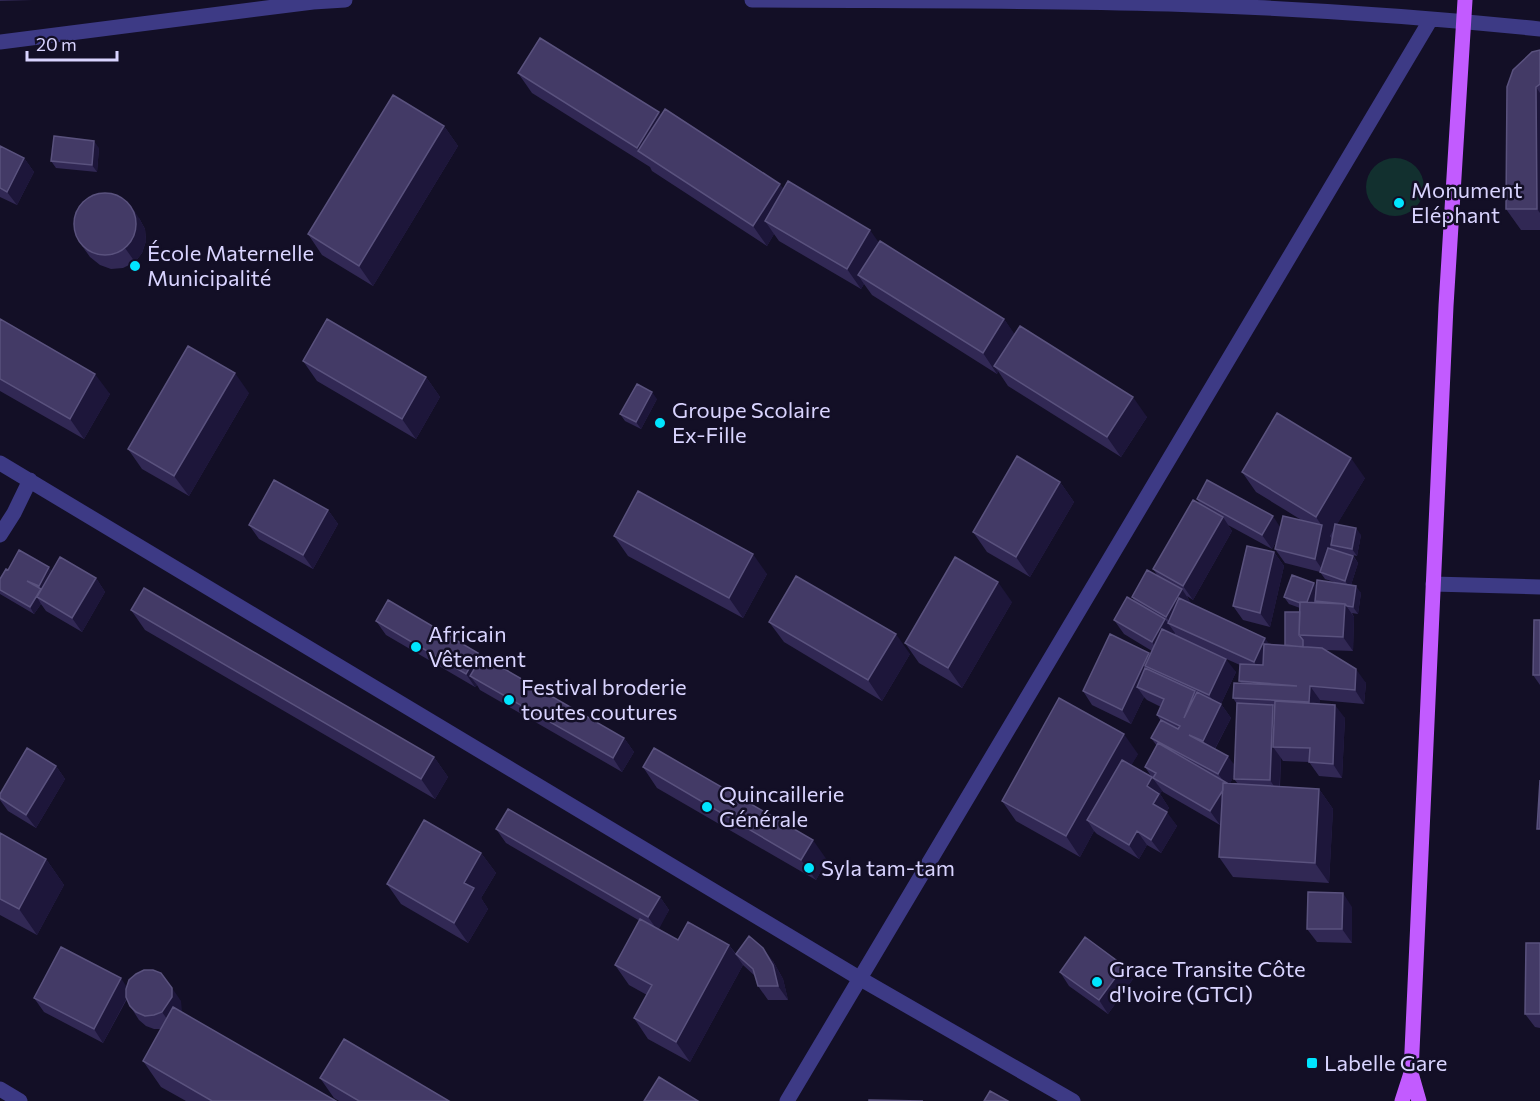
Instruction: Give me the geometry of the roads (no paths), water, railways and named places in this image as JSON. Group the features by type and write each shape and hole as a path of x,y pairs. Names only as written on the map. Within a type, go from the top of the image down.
{"main road":[{"path":"1402,1101 1410,1073 1446,306 1465,0"},
{"path":"1410,1073 1419,1101"}],"street":[{"path":"0,42 345,0"},
{"path":"753,0 1168,4 1302,10 1464,21 1540,29"},
{"path":"787,1101 1431,19"},
{"path":"0,463 859,978 1073,1101"},
{"path":"0,535 30,480"},
{"path":"1432,584 1540,587"},
{"path":"0,1089 20,1101"}],"place":[{"name":"Monument Eléphant","path":"1399,203"},
{"name":"École Maternelle Municipalité","path":"135,266"},
{"name":"Groupe Scolaire Ex-Fille","path":"660,423"},
{"name":"Africain Vêtement","path":"416,647"},
{"name":"Festival broderie toutes coutures","path":"509,700"},
{"name":"Quincaillerie Générale","path":"707,807"},
{"name":"Syla tam-tam","path":"809,868"},
{"name":"Grace Transite Côte d'Ivoire (GTCI)","path":"1097,982"},
{"name":"Labelle Gare","path":"1312,1063"}]}
